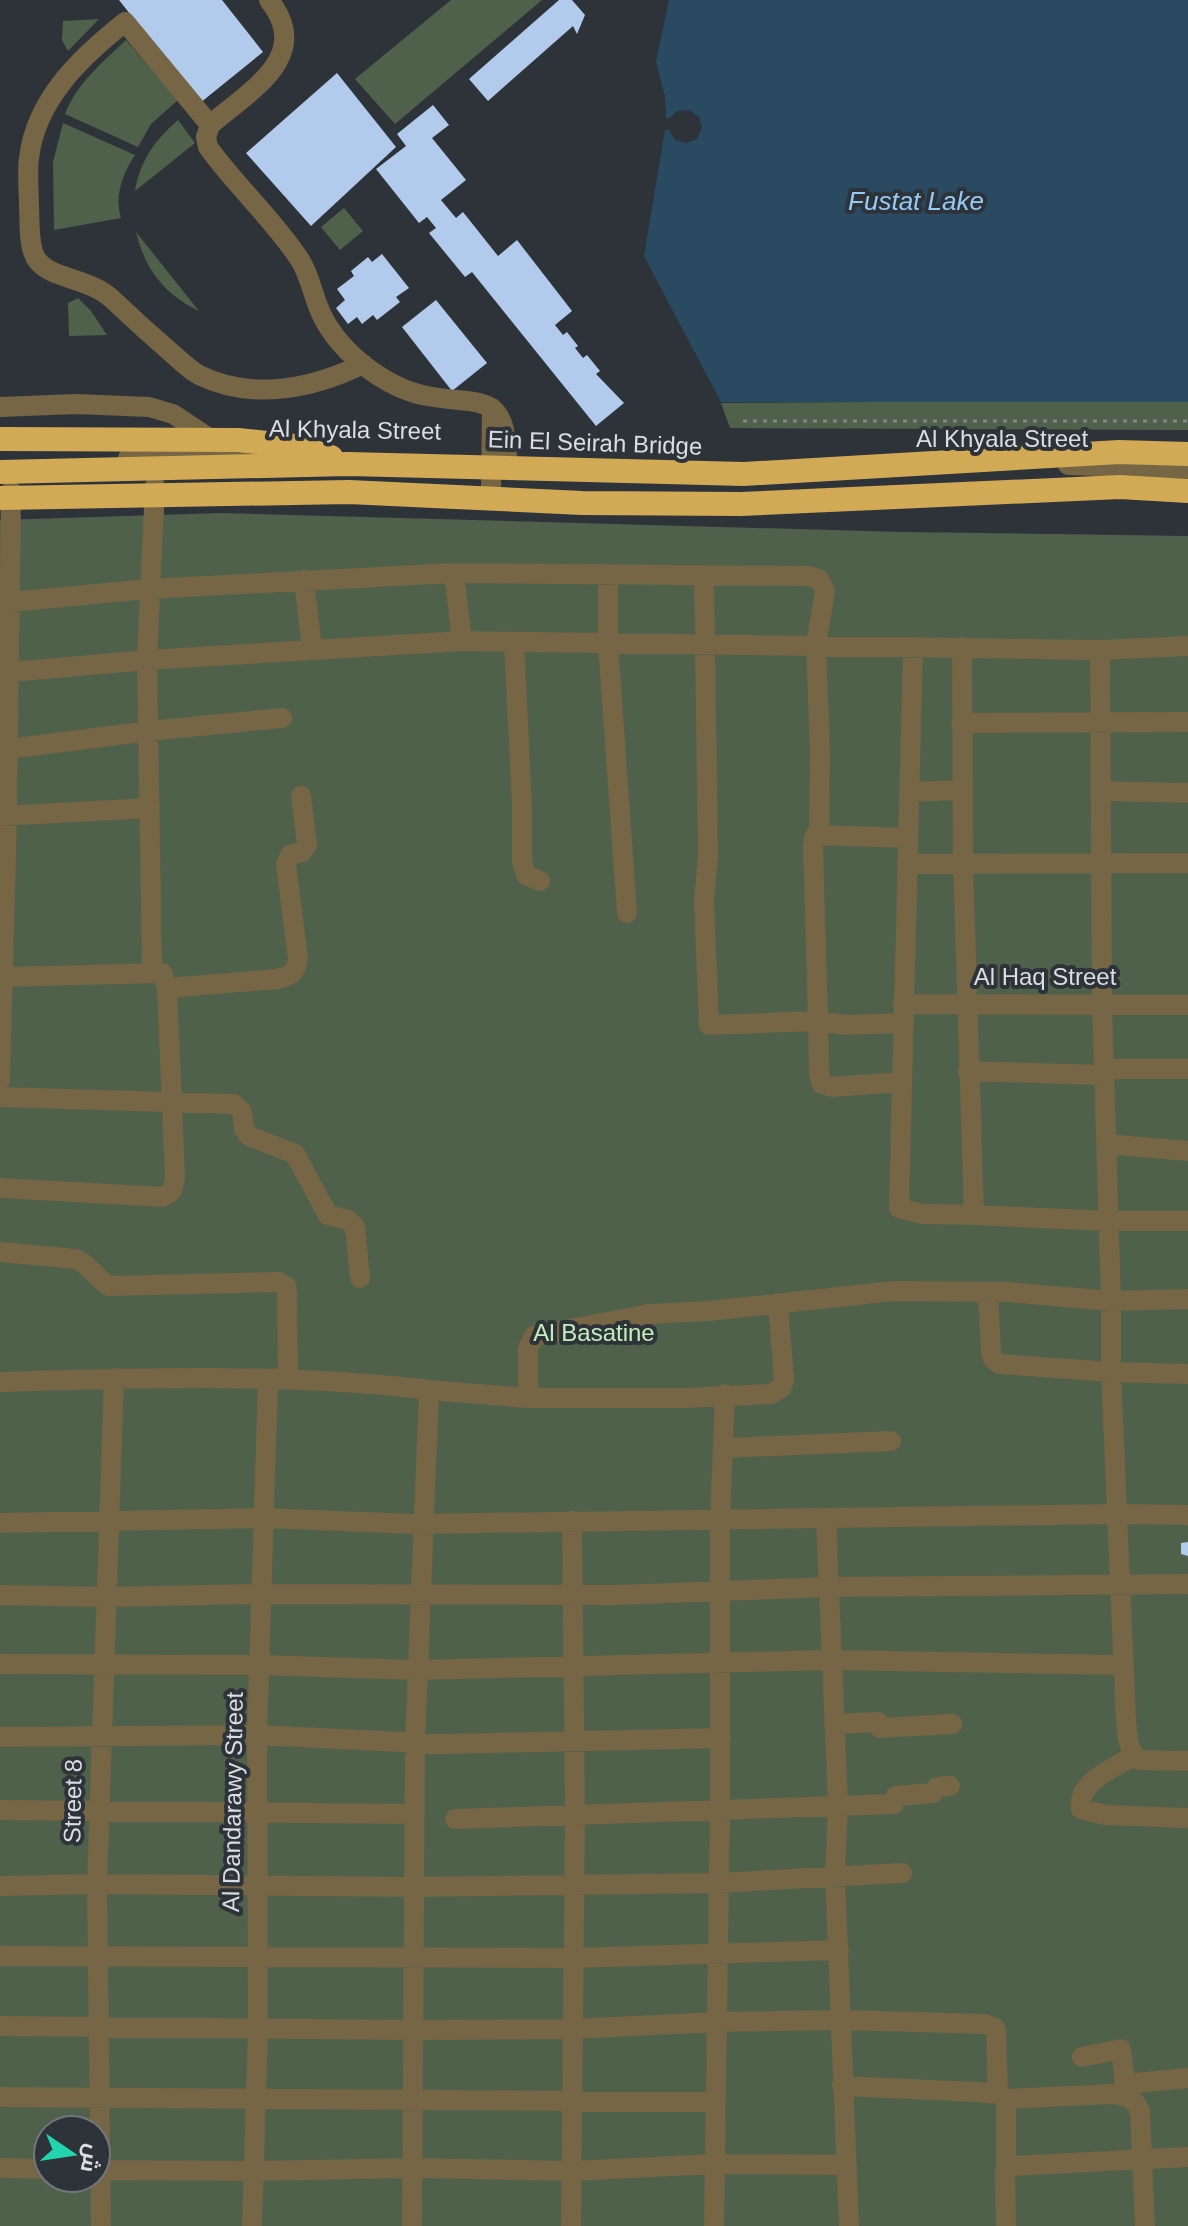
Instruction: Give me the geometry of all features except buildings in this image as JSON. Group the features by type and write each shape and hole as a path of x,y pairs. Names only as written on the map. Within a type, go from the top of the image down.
{"highway":[{"path":"0,439 267,441 295,446 348,464"},
{"name":"Ein El Seirah Bridge","path":"3,488 348,464 744,474 1119,452 1188,454"},
{"path":"3,488 349,492 582,503 709,504 1120,487 1188,491"}],"street":[{"path":"269,0 284,24 286,40 282,56 273,69 210,125 206,137 208,147 303,264 320,310 338,340 363,364 392,384 425,396 477,401 492,408 501,419 506,433 491,491"},
{"path":"210,125 125,22 94,46 59,85 38,122 29,157 30,227 36,259 51,273 90,283 109,296 132,320 197,374 230,385 264,390 298,388 331,379 363,364"},
{"path":"0,407 76,404 161,409 232,453"},
{"name":"Al Khyala Street","path":"0,463 232,453 641,464 988,464 1188,469"},
{"path":"152,972 147,660 155,486"},
{"path":"0,1067 4,816 3,488 424,488 641,495 1157,496 1188,499"},
{"path":"5,602 148,589 454,573 785,575 819,579 825,591 816,645 819,836"},
{"path":"454,573 462,641"},
{"path":"608,575 608,644 627,913"},
{"path":"704,576 704,646"},
{"path":"304,580 312,649"},
{"path":"4,672 462,641 1100,650 1188,646"},
{"path":"514,642 522,861 526,875 540,881"},
{"name":"Al Haq Street","path":"704,646 708,855 704,901 708,1022 714,1027 818,1021 844,1025 967,1003 1188,1005"},
{"path":"913,647 899,1208 922,1214 1188,1221"},
{"path":"962,647 963,862 974,1215"},
{"path":"1100,650 1102,1003 1111,1372 1126,1721 1129,1746 1139,1760 1188,1761"},
{"path":"4,749 282,718"},
{"path":"961,723 1188,722"},
{"path":"909,792 962,790"},
{"path":"1101,791 1188,793"},
{"path":"167,988 277,979 290,976 296,970 298,959 286,864 290,855 302,852 307,845 301,796"},
{"path":"4,816 150,808"},
{"path":"902,1082 832,1087 822,1084 819,1074 813,845 814,837 819,836 908,838"},
{"path":"907,864 1188,863"},
{"path":"0,1188 156,1197 169,1194 175,1178 167,988 162,973 2,977"},
{"path":"968,1071 1188,1069"},
{"path":"0,1097 234,1104 242,1112 244,1129 249,1136 295,1154 328,1215 348,1220 355,1226 360,1278"},
{"path":"1106,1144 1188,1151"},
{"name":"Al Dandarawy Street","path":"0,1252 76,1259 87,1264 109,1286 279,1282 286,1286 264,1518 257,1735 258,2029 252,2226"},
{"path":"528,1398 528,1348 534,1336 649,1314 894,1291 988,1292 1111,1301 1188,1299"},
{"path":"988,1292 990,1345 996,1362 1111,1372 1188,1374"},
{"path":"0,1382 114,1378 278,1379 528,1398 685,1398 771,1394 782,1387 778,1303"},
{"name":"Street 8","path":"99,2114 97,1884 100,1737 114,1378"},
{"path":"412,2226 415,1743 429,1390"},
{"path":"714,2226 721,1738 720,1520 725,1394"},
{"path":"725,1448 891,1441"},
{"path":"0,1523 264,1518 422,1524 1188,1515"},
{"path":"826,1518 838,1804 835,1876 849,2226"},
{"path":"571,2226 575,1815 572,1521"},
{"path":"0,1595 419,1596 830,1587 1188,1584"},
{"path":"0,1664 260,1665 417,1670 830,1660 1123,1665"},
{"path":"834,1724 878,1722 880,1728 952,1724"},
{"path":"0,1737 257,1735 415,1743 721,1738"},
{"path":"1134,1756 1103,1773 1085,1789 1080,1798 1081,1809 1106,1815 1188,1818"},
{"path":"455,1819 894,1804 896,1796 933,1793 937,1787 950,1786"},
{"path":"0,1810 415,1814"},
{"path":"0,1886 413,1887 718,1883 902,1873"},
{"path":"0,1956 572,1958 839,1950"},
{"path":"0,2026 572,2029 842,2020 991,2026 996,2032 1002,2097 1006,2226"},
{"path":"1082,2057 1121,2049 1127,2091 1140,2112 1145,2226"},
{"path":"842,2086 1002,2097 1114,2094 1188,2078"},
{"path":"0,2097 716,2102"},
{"path":"1006,2169 1029,2164 1188,2157"},
{"path":"112,2170 414,2168 571,2171 715,2164 847,2165"},
{"path":"0,2168 32,2169"},
{"name":"Street 8","path":"99,2194 101,2226"}],"path":[{"path":"743,421 1188,421"}],"green space":[{"path":"451,0 542,0 395,124 355,79"},
{"path":"99,19 68,51 62,40 63,21"},
{"path":"126,40 178,100 151,124 138,147 65,114 83,83"},
{"path":"178,120 195,143 135,191 150,152"},
{"path":"63,123 135,155 121,185 121,218 54,230 53,162"},
{"path":"344,208 363,231 340,250 321,227"},
{"path":"136,232 199,311 176,297 158,279 145,258"},
{"path":"78,298 107,335 69,336 68,303"},
{"path":"1188,402 1188,430 730,428 721,403"},
{"name":"Al Basatine","path":"221,513 903,532 1188,536 1188,2226 0,2226 0,520"}],"water":[{"name":"Fustat Lake","path":"669,0 1188,0 1188,402 721,402 644,256 665,130 669,130 675,140 686,143 697,139 702,128 699,117 689,110 677,111 666,118 665,97 656,61"}]}
